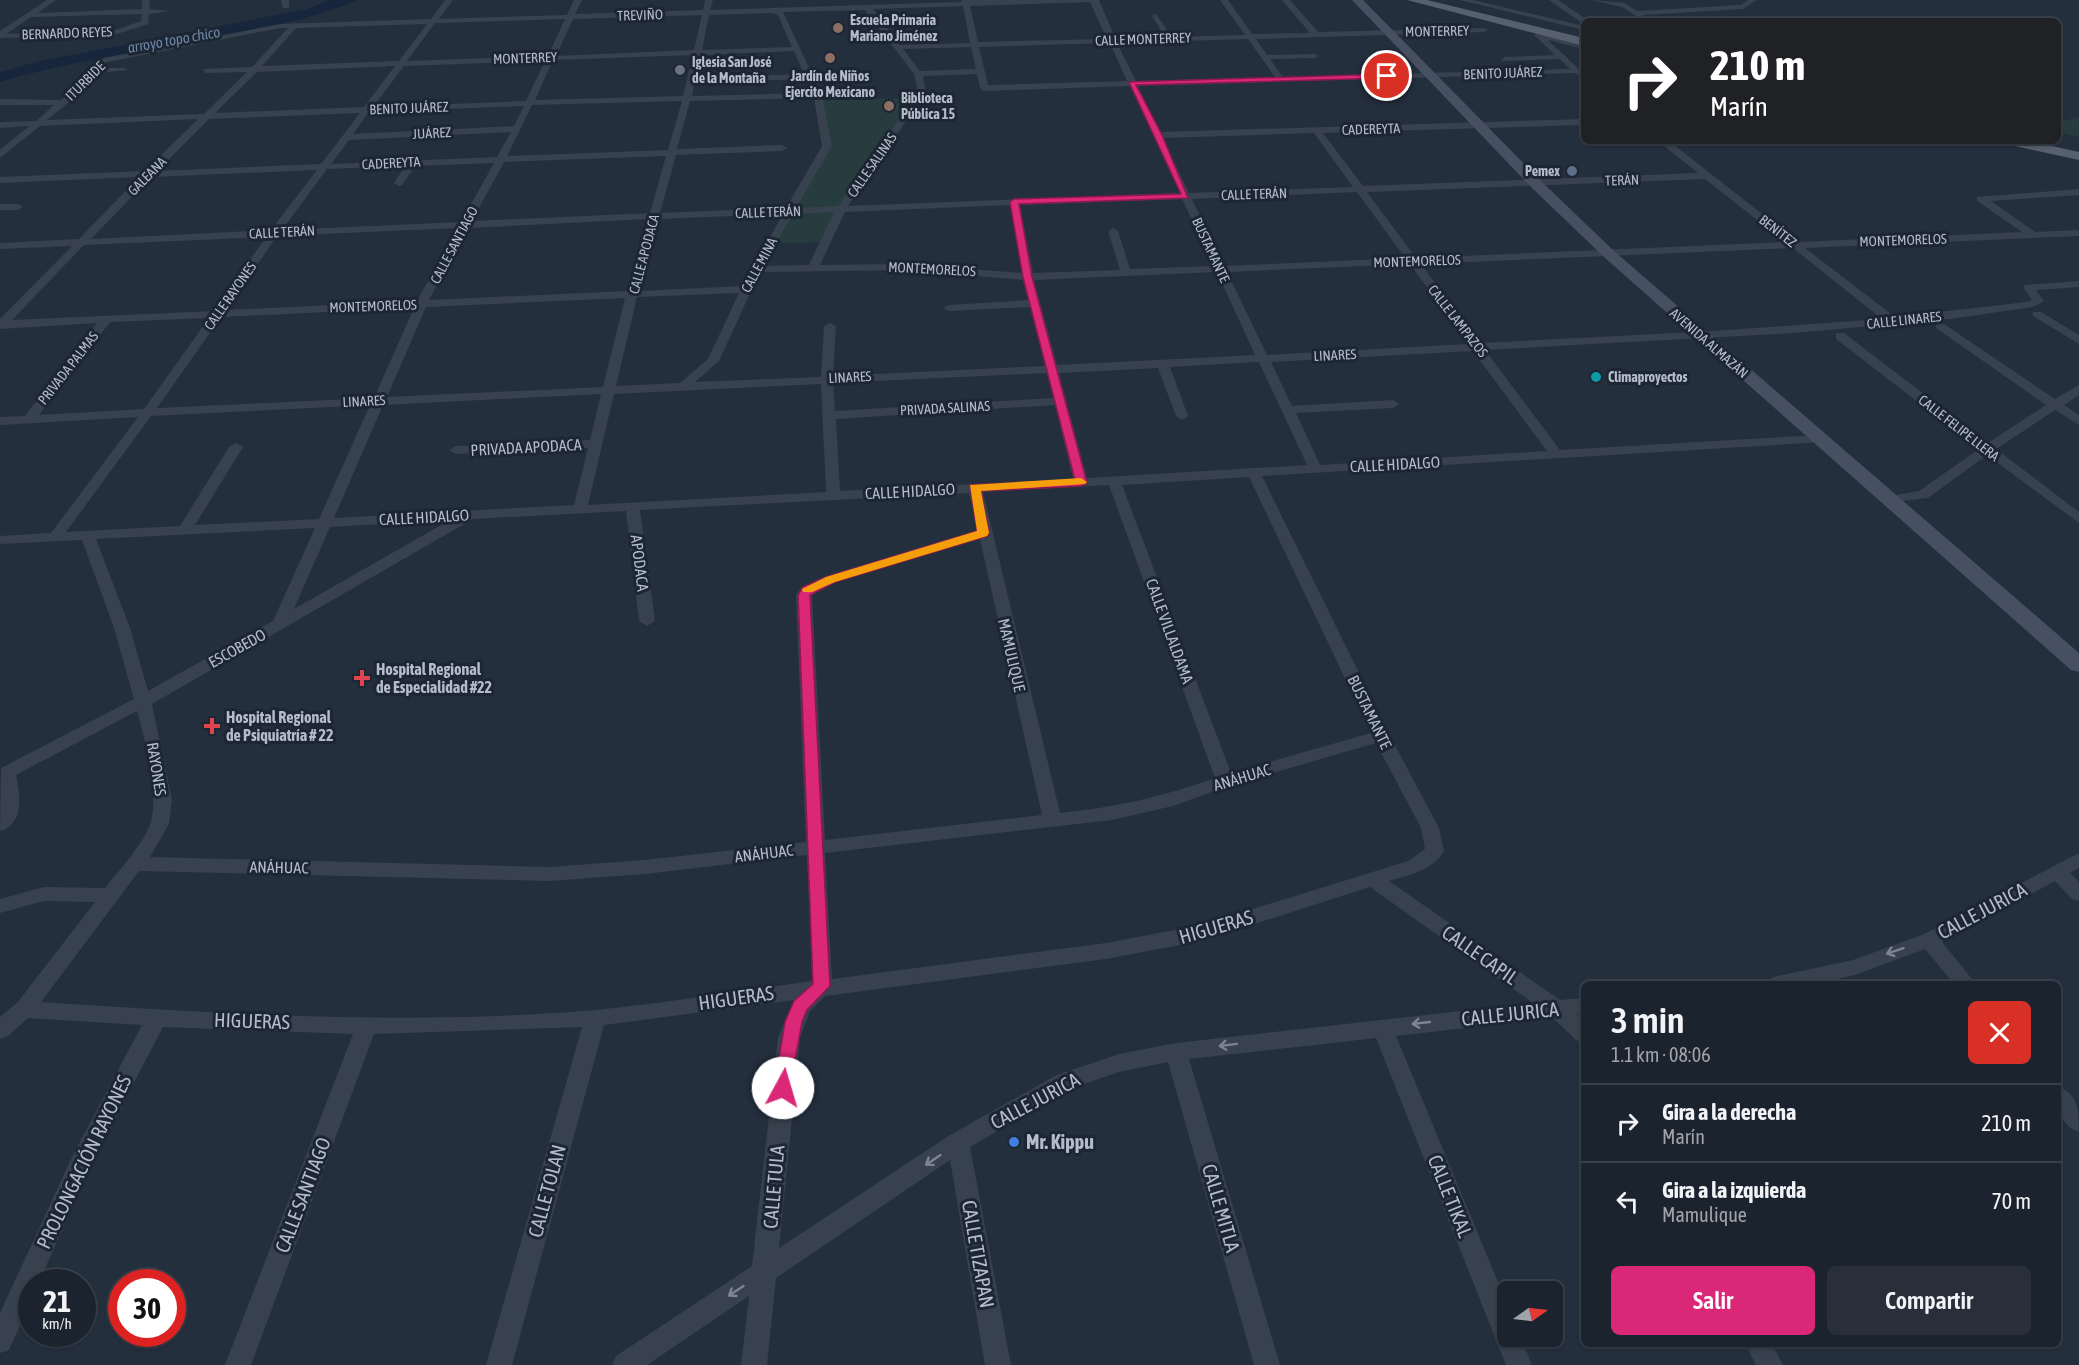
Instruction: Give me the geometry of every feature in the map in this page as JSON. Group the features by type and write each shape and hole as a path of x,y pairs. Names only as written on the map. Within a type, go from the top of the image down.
{"main road":[{"name":"AVENIDA ALMAZÁN","path":"1358,0 1536,184 1610,254 2079,665"},
{"path":"1413,0 1503,22 1540,34 1581,41"},
{"path":"1447,0 1581,29"},
{"path":"2061,141 2079,145"},
{"path":"2025,144 2079,156"}],"street":[{"path":"0,35 52,0"},
{"path":"145,12 146,0"},
{"name":"CALLE RAYONES","path":"56,536 149,411 275,232 449,0"},
{"name":"CALLE SANTIAGO","path":"279,625 422,303 517,129 578,0"},
{"name":"CALLE APODACA","path":"580,508 632,294 687,98 709,0"},
{"name":"TREVIÑO","path":"294,26 772,10 837,4 868,8 966,2 1094,0"},
{"name":"BUSTAMANTE","path":"1094,0 1131,84 1159,135 1315,468"},
{"path":"1224,0 1280,79"},
{"path":"1286,0 1315,34"},
{"path":"1464,0 1581,29"},
{"path":"1490,0 1501,9"},
{"path":"1553,0 1581,18"},
{"path":"1595,0 1620,4 1642,18"},
{"path":"1636,13 1743,7 1753,0"},
{"path":"868,8 918,74 982,71 966,2"},
{"name":"CALLE MINA","path":"685,385 714,361 756,269 827,147 818,94 811,76 781,14 772,10"},
{"path":"1690,10 1703,18"},
{"path":"29,15 166,11"},
{"name":"BERNARDO REYES","path":"0,35 114,33 144,24 145,12"},
{"path":"1156,16 1170,39"},
{"name":"GALEANA","path":"1,325 253,68 272,52 294,26"},
{"name":"ITURBIDE","path":"0,155 88,82 104,60 260,28 294,26"},
{"name":"MONTERREY","path":"1389,32 1484,30"},
{"name":"CALLE MONTERREY","path":"897,47 1389,32"},
{"path":"114,33 124,39"},
{"path":"1540,34 1581,46"},
{"path":"1540,34 1560,57 1581,75"},
{"name":"MONTERREY","path":"253,68 796,49"},
{"path":"1266,57 1315,56"},
{"path":"1504,59 1560,57"},
{"path":"206,71 253,68"},
{"path":"95,71 124,70"},
{"name":"BENITO JUÁREZ","path":"982,71 984,88 1576,71"},
{"name":"CALLE SALINAS","path":"813,268 841,209 918,101 922,92 918,74"},
{"path":"690,81 811,76"},
{"name":"BENITO JUÁREZ","path":"0,125 529,103 818,94"},
{"path":"0,102 63,103"},
{"name":"CADEREYTA","path":"1159,135 1581,122"},
{"name":"JUÁREZ","path":"347,137 517,129"},
{"name":"CALLE LAMPAZOS","path":"1316,130 1557,455"},
{"name":"BENÍTEZ","path":"1667,144 1892,321"},
{"name":"CADEREYTA","path":"0,180 782,147"},
{"path":"399,183 413,162"},
{"name":"TERÁN","path":"1536,184 1708,176"},
{"name":"CALLE TERÁN","path":"0,246 654,216 1536,184"},
{"path":"2033,235 1981,199 2079,192"},
{"path":"1014,202 1028,277 1081,483"},
{"path":"0,207 18,207"},
{"path":"1113,231 1126,273"},
{"name":"MONTEMORELOS","path":"756,269 934,268 1028,277 2079,233"},
{"name":"CALLE LINARES","path":"1700,335 1892,321 2029,305 2038,301 2029,287 2079,284"},
{"name":"MONTEMORELOS","path":"1,325 218,312 746,289"},
{"path":"949,308 1035,303"},
{"path":"2037,314 2079,340"},
{"name":"PRIVADA PALMAS","path":"29,419 107,318"},
{"path":"830,326 827,379 833,494"},
{"path":"1940,326 2079,421"},
{"name":"LINARES","path":"0,421 149,411 1263,359 1700,335"},
{"name":"CALLE FELIPE LLERA","path":"1840,336 2079,519"},
{"path":"1162,363 1182,416"},
{"path":"1889,500 1923,495 1987,449 2079,389"},
{"name":"PRIVADA SALINAS","path":"830,415 1060,401"},
{"path":"1289,410 1393,404"},
{"name":"CALLE HIDALGO","path":"0,540 833,494 1081,483 1819,439"},
{"name":"PRIVADA APODACA","path":"456,450 595,444"},
{"path":"185,530 236,447"},
{"name":"BUSTAMANTE","path":"1254,472 1381,736 1430,828 1435,845 1433,855"},
{"name":"CALLE VILLALDAMA","path":"1114,481 1225,781"},
{"name":"MAMULIQUE","path":"975,488 983,533 1053,822"},
{"name":"APODACA","path":"632,505 647,621"},
{"name":"ESCOBEDO","path":"4,774 144,701 472,514"},
{"path":"822,986 803,606 807,590 831,579 983,533"},
{"name":"RAYONES","path":"0,1030 24,1009 135,864 151,842 162,813 160,783 144,701 122,628 87,535"},
{"name":"ANÁHUAC","path":"135,864 549,874 645,867 1112,814 1167,802 1225,781 1381,736"},
{"path":"0,825 9,815 12,803 4,774"},
{"name":"HIGUERAS","path":"24,1009 157,1018 367,1026 456,1025 595,1018 822,986 1106,951 1168,940 1373,880 1415,866 1433,855"},
{"name":"CALLE JURICA","path":"1792,981 1855,967 1929,940 2079,860"},
{"path":"2057,871 2079,894"},
{"name":"CALLE CAPIL","path":"1373,880 1557,1009 1581,1031"},
{"path":"0,906 44,894 110,895"},
{"path":"1929,940 1963,981"},
{"name":"CALLE TULA","path":"754,1365 789,1038 801,1006 822,986"},
{"name":"CALLE JURICA","path":"625,1365 646,1348 765,1272 958,1142 1065,1081 1119,1063 1176,1052 1581,1006"},
{"name":"PROLONGACIÓN RAYONES","path":"0,1341 81,1162 157,1018"},
{"name":"CALLE TOLAN","path":"499,1365 595,1018"},
{"name":"CALLE SANTIAGO","path":"238,1365 367,1026"},
{"name":"CALLE TIKAL","path":"1382,1027 1519,1365"},
{"name":"CALLE MITLA","path":"1176,1052 1267,1365"},
{"path":"2061,1100 2079,1122"},
{"name":"CALLE TIZAPAN","path":"958,1142 998,1365"},
{"path":"1760,1347 1770,1365"}],"green space":[{"path":"919,98 841,209 825,242 770,243 827,147 819,100"},
{"path":"2079,117 2079,137 2061,133 2061,121"}],"water":[{"name":"arroyo topo chico","path":"330,0 357,0 326,12 278,25 85,61 0,82 0,72 36,62 307,9"}],"slow traffic":[{"path":"808,589 831,579 983,533 975,488 1081,482"}],"place":[{"name":"Escuela Primaria Mariano Jiménez","path":"838,28"},
{"name":"Jardín de Niños Ejercito Mexicano","path":"830,58"},
{"name":"Iglesia San José de la Montaña","path":"680,70"},
{"name":"Biblioteca Pública 15","path":"889,106"},
{"name":"Pemex","path":"1572,171"},
{"name":"Climaproyectos","path":"1596,377"},
{"name":"Hospital Regional de Especialidad #22","path":"362,678"},
{"name":"Hospital Regional de Psiquiatría # 22","path":"212,726"},
{"name":"Mr. Kippu","path":"1014,1142"}],"route":[{"path":"783,1088 789,1038 794,1022 801,1006 822,986 804,595 807,590 817,584 831,579 983,533 975,488 1081,483 1028,277 1014,202 1186,196 1159,135 1131,84 1387,76"}]}
